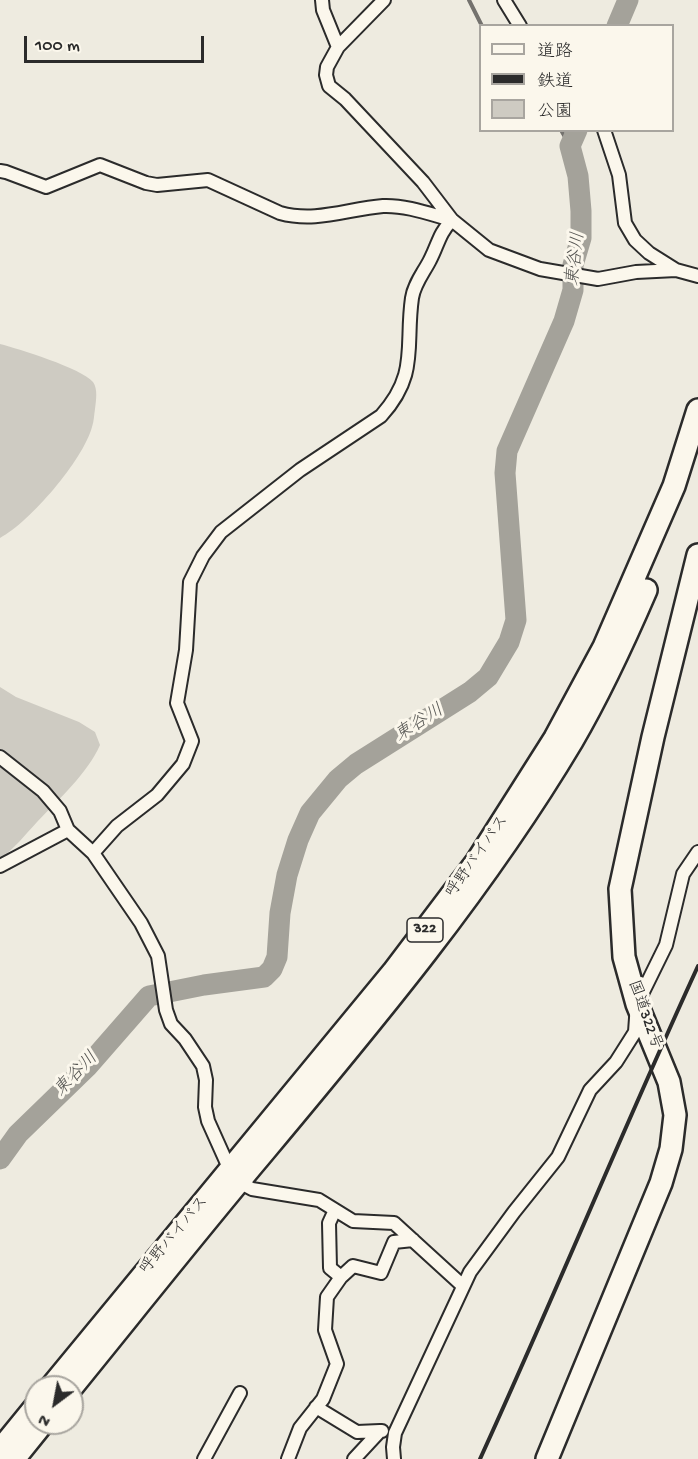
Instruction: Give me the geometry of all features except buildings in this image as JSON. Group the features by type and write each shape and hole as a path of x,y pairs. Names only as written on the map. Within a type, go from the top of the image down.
{"highway":[{"name":"呼野バイパス","path":"81,1375 477,861 555,738 604,647 674,486 698,410"},
{"name":"呼野バイパス","path":"61,1375 234,1176 351,1048 464,904 504,847 572,740 629,627 665,545 698,458"},
{"name":"国道322号","path":"547,1459 661,1183 671,1149 675,1115 669,1082 638,1004 624,957 620,889 653,737 696,578 698,555"},
{"path":"0,1450 24,1421"},
{"path":"14,1459 33,1435"}],"street":[{"path":"322,0 323,10 338,47"},
{"path":"384,0 338,47 327,67 326,75 329,86 345,99 423,182 452,220 489,250 540,269 598,279 636,272 676,270"},
{"path":"504,0 519,24"},
{"path":"605,132 619,175 625,223 635,240 649,253 676,270 698,276"},
{"path":"0,171 46,188 100,165 146,183 208,180 293,217 310,218 383,206 401,207 452,220"},
{"path":"93,853 117,826 157,795 183,764 192,741 177,703 186,650 190,582 202,556 220,532 300,470 381,416 389,406 396,396 409,363 412,295 420,275 430,260 442,229 452,220"},
{"path":"0,757 43,791 60,811 68,830 93,853 141,923 158,956 166,1010 171,1024 185,1039 203,1066 208,1121 234,1176 252,1189 319,1200 353,1221 394,1223 463,1286"},
{"path":"0,866 68,830"},
{"path":"394,1459 395,1433 470,1272 558,1157 590,1090 616,1062 635,1032 638,1004 666,945 683,873 698,852"},
{"path":"335,1210 329,1223 330,1268 341,1278"},
{"path":"288,1459 300,1428 323,1399 336,1364 325,1330 327,1297 353,1266 381,1273 394,1242 413,1240"},
{"path":"204,1459 240,1393"},
{"path":"316,1407 357,1432 395,1433"},
{"path":"354,1459 380,1431"}],"green space":[{"path":"0,344 76,371 93,382 96,395 92,427 78,456 40,505 26,519 0,538"},
{"path":"0,687 16,697 79,722 95,732 100,745 88,766 72,786 0,859"}],"waterway":[{"path":"469,0 481,24"},
{"name":"東谷川","path":"618,24 628,0"},
{"path":"562,132 570,146"},
{"name":"東谷川","path":"0,1159 18,1134 87,1067 149,996 204,985 264,977 272,969 277,957 280,913 287,875 298,840 310,813 338,779 356,764 470,692 488,677 509,642 516,620 505,473 507,451 564,321 573,290 573,265 581,238 578,176 570,146 576,132"}],"railway":[{"path":"480,1459 698,966"}]}
